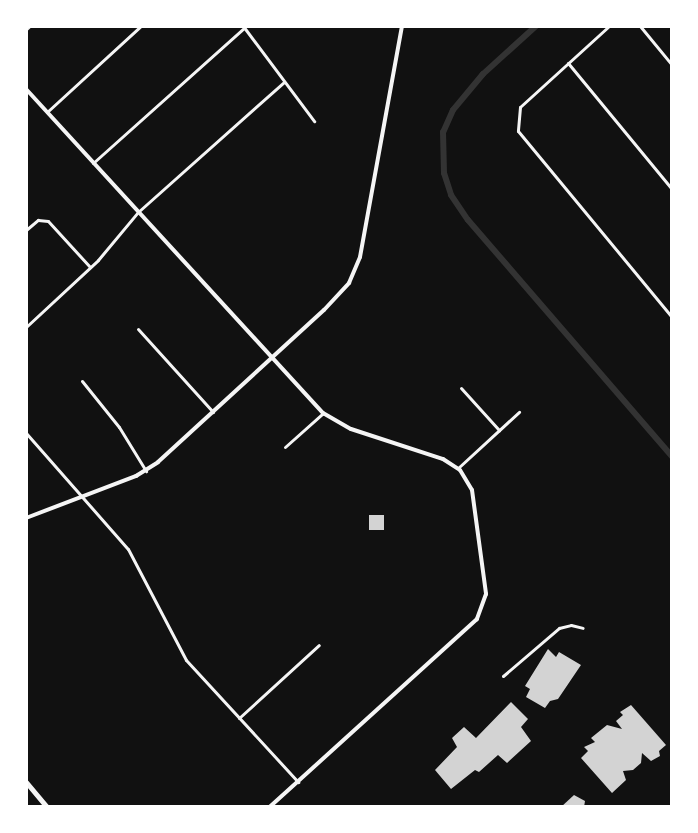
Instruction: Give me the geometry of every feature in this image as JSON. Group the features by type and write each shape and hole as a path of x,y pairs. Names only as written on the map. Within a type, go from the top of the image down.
{"main road":[{"path":"26,782 47,807"}],"street":[{"path":"47,112 141,26"},
{"path":"26,518 146,471 338,296 355,272 402,26"},
{"path":"609,26 520,107 518,131 672,317"},
{"path":"640,26 672,65"},
{"path":"93,163 244,27 314,121"},
{"path":"568,63 672,189"},
{"path":"26,327 90,267 138,212 284,82"},
{"path":"26,89 323,413 351,429 439,457 458,468 472,490 486,594 477,619 270,807"},
{"path":"26,230 38,220 48,221 90,267"},
{"path":"138,329 213,412"},
{"path":"82,381 119,427 146,471"},
{"path":"461,388 499,430"},
{"path":"458,468 519,412"},
{"path":"285,447 323,413"},
{"path":"26,433 128,549 186,660 298,782"},
{"path":"503,676 559,628 571,625 583,628"},
{"path":"239,718 319,645"}],"building":[{"path":"369,515 384,515 384,530 369,530"},
{"path":"548,649 556,657 559,652 581,665 558,699 550,701 545,708 526,697 530,689 525,686"},
{"path":"511,702 528,719 521,727 531,741 507,763 498,755 479,772 475,770 451,789 435,770 457,747 452,738 464,727 476,738"},
{"path":"631,705 666,745 659,751 660,756 651,761 642,753 641,763 633,770 623,771 626,780 612,793 581,758 588,751 584,747 595,742 591,738 607,725 622,729 616,721 623,715 620,712"},
{"path":"574,795 585,801 584,807 561,807"}],"waterway":[{"path":"536,26 483,74 453,110 443,132 444,173 451,195 468,220 672,456"}]}
